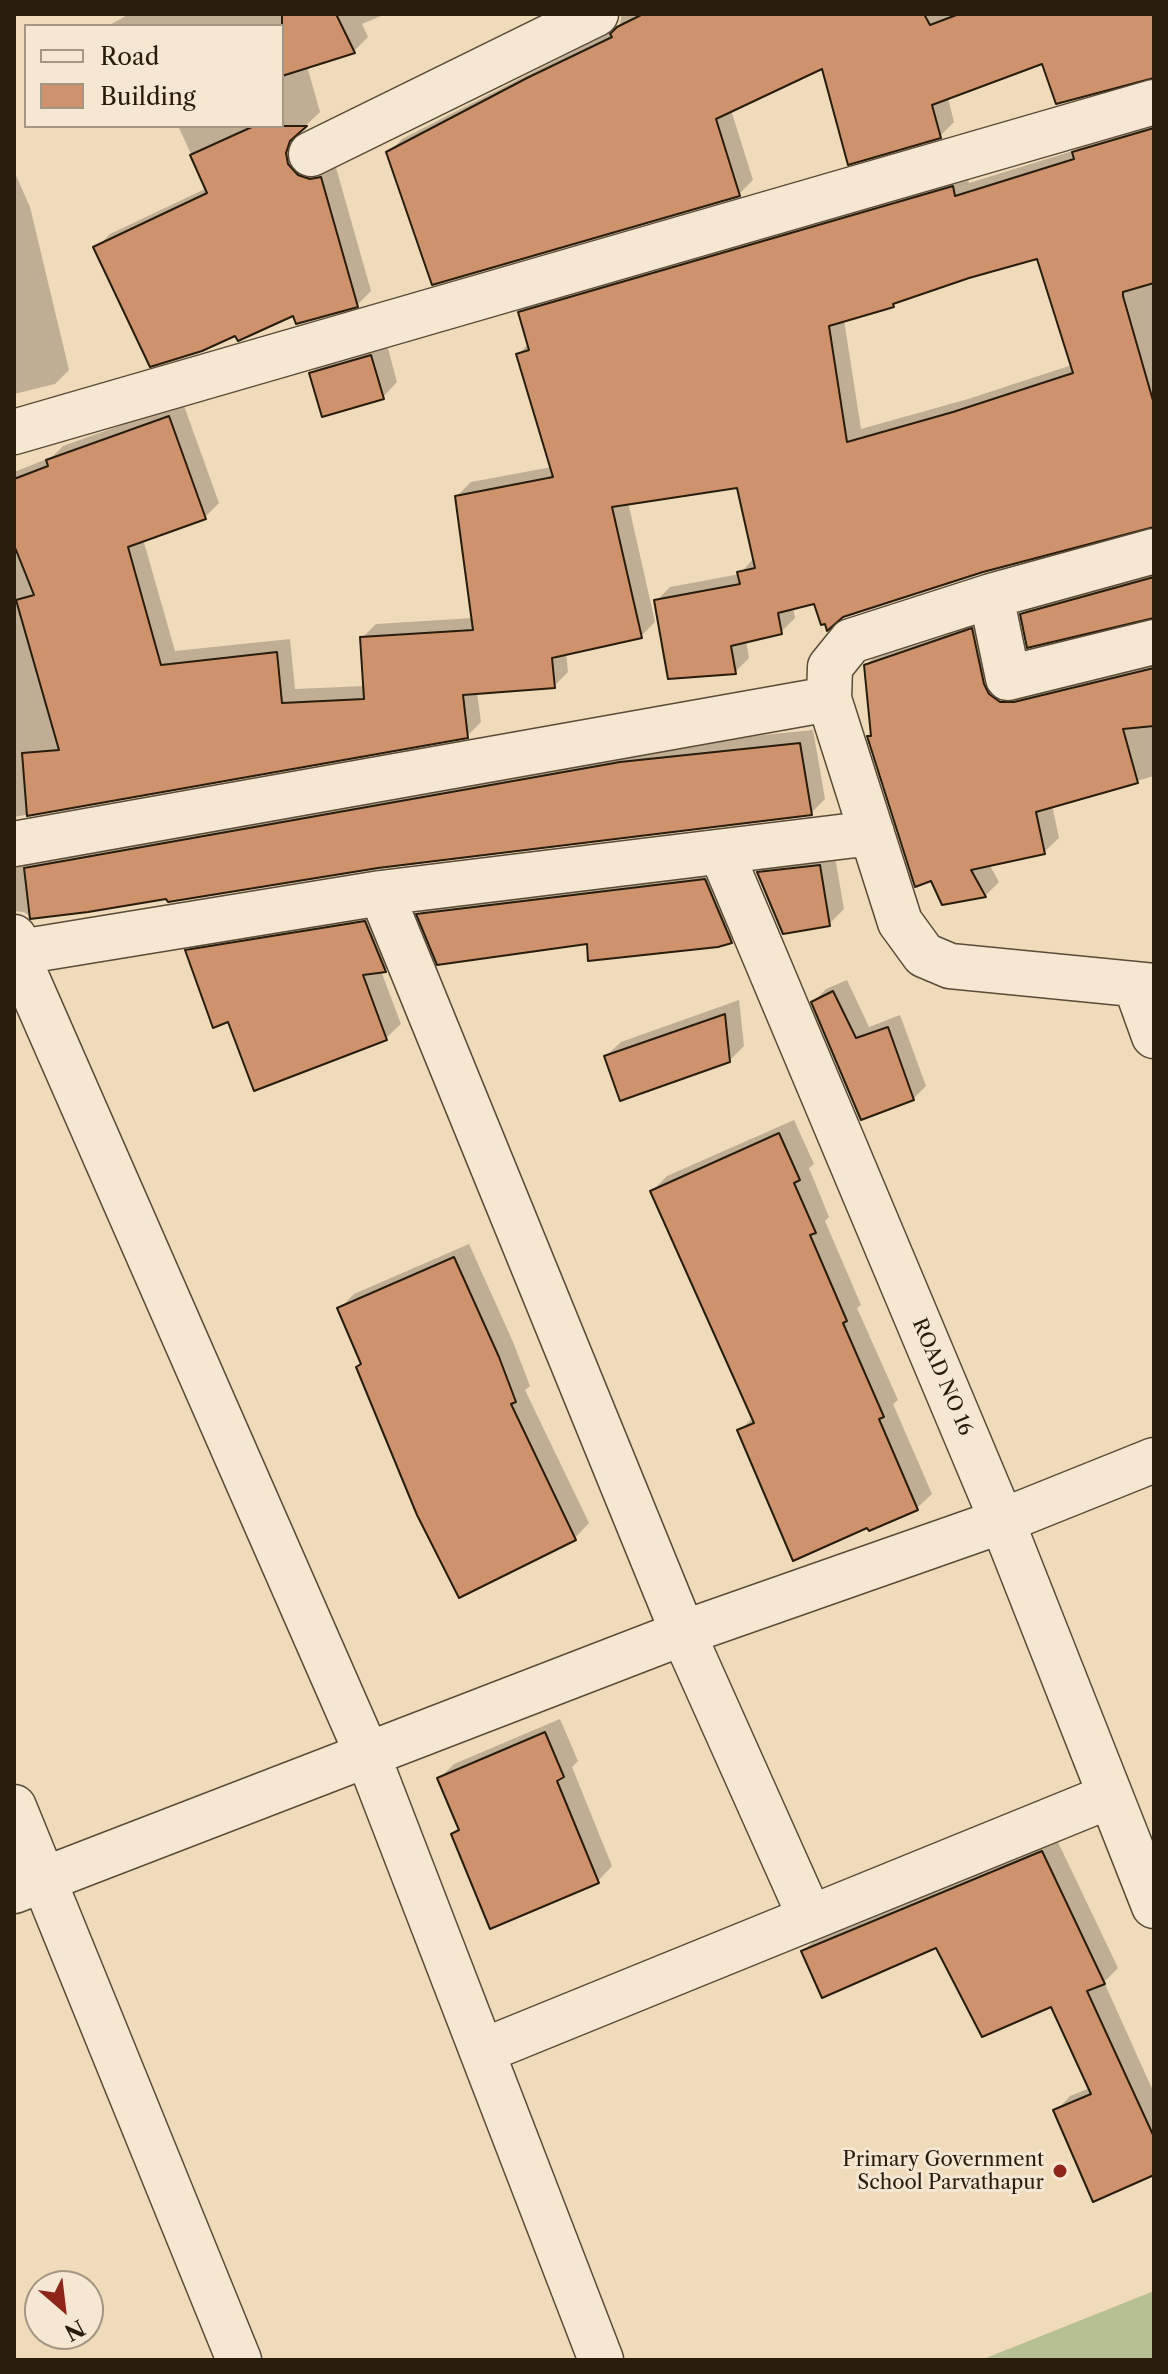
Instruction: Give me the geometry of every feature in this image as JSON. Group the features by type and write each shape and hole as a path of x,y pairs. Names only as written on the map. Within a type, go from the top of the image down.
{"street":[{"path":"311,154 596,14"},
{"path":"14,432 1154,102"},
{"path":"1154,551 991,596 851,641 830,667 829,699 900,922 924,955 950,966 1145,986 1154,1036"},
{"path":"991,596 1008,678 1154,642"},
{"path":"14,844 829,699"},
{"path":"601,2360 368,1756 15,948 381,893 872,833"},
{"name":"ROAD NO 16","path":"721,852 1002,1521 1154,1906"},
{"path":"381,893 683,1633 810,1917"},
{"path":"29,1885 683,1633 1002,1521 1154,1460"},
{"path":"483,2051 1110,1796"},
{"path":"14,1807 29,1885 239,2360"}],"green space":[{"path":"1154,2291 1154,2360 981,2360"}],"building":[{"path":"282,14 336,14 355,53 284,75"},
{"path":"643,14 924,14 930,25 959,14 1154,14 1154,78 1056,104 1042,64 932,105 941,138 848,165 822,69 716,119 740,196 432,285 386,152 612,37 610,34 617,27"},
{"path":"307,126 290,141 286,153 288,164 298,175 310,179 321,177 358,307 296,324 293,316 238,341 235,336 202,351 150,367 93,247 207,193 190,155 250,128"},
{"path":"1154,128 1154,283 1123,292 1123,296 1154,404 1154,527 983,572 843,617 827,631 825,624 821,625 814,604 778,613 782,634 731,646 736,674 668,679 654,600 740,584 737,572 755,568 737,488 612,507 642,638 552,658 555,688 463,695 468,738 27,816 22,753 59,750 16,600 34,595 14,545 14,479 48,466 46,460 169,416 206,519 128,547 161,665 277,652 282,703 364,699 360,637 473,630 455,496 553,477 516,354 529,350 518,312 953,186 955,196 1074,159 1072,152","holes":["1037,259 1073,373 847,442 829,326 894,307 893,304 969,278"]},
{"path":"371,355 384,399 322,417 309,373"},
{"path":"1154,577 1154,618 1027,648 1020,614"},
{"path":"972,628 984,684 989,694 1000,702 1014,702 1154,668 1154,726 1123,729 1138,783 1036,812 1045,854 971,870 986,897 942,905 931,881 915,887 867,736 871,736 864,665"},
{"path":"800,743 812,815 378,868 168,902 166,899 30,919 24,868 620,762"},
{"path":"820,865 830,926 783,934 757,872"},
{"path":"705,879 732,943 588,961 587,944 437,965 416,914"},
{"path":"365,921 386,972 363,975 387,1040 254,1091 228,1022 213,1028 185,950"},
{"path":"833,991 856,1038 888,1027 914,1100 861,1120 811,1002"},
{"path":"725,1014 730,1062 620,1101 604,1056"},
{"path":"779,1133 800,1180 794,1183 816,1233 810,1235 847,1321 843,1323 884,1417 879,1419 918,1510 869,1531 867,1528 793,1561 737,1430 754,1423 650,1191"},
{"path":"454,1257 499,1357 516,1402 511,1404 576,1540 459,1598 417,1515 356,1367 361,1364 337,1308"},
{"path":"545,1732 564,1777 557,1781 599,1883 490,1929 451,1834 459,1830 437,1778"},
{"path":"1042,1851 1105,1984 1087,1991 1154,2137 1154,2175 1093,2202 1053,2110 1091,2094 1051,2007 982,2037 936,1948 822,1998 801,1951"}],"place":[{"name":"Primary Government School Parvathapur","path":"1060,2171"}]}
